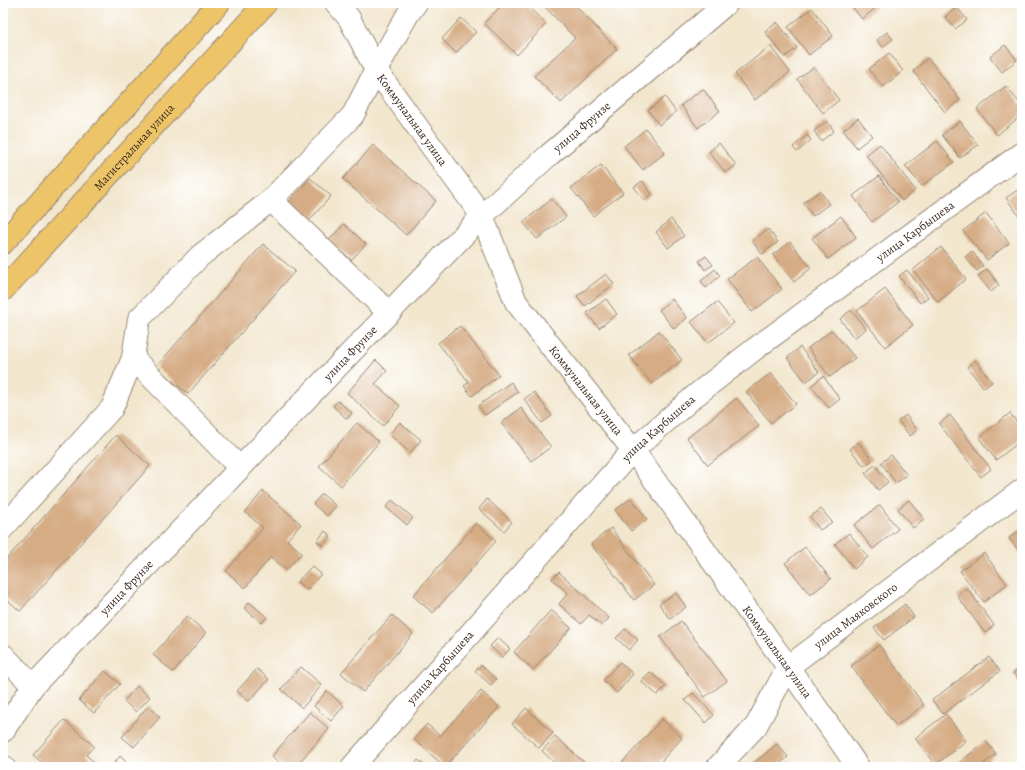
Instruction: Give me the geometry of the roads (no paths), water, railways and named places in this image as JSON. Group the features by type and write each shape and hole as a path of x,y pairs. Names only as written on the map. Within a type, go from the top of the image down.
{"main road":[{"path":"3,243 218,3"},
{"name":"Магистральная улица","path":"3,290 266,3"}],"street":[{"name":"Коммунальная улица","path":"336,3 349,18 376,70 482,216 516,302 634,450 858,767"},
{"path":"3,528 112,408 133,358 139,319 200,256 271,200 353,115 376,70 408,14 416,3"},
{"name":"улица Фрунзе","path":"3,731 33,686 482,216 549,156 727,3"},
{"name":"улица Карбышева","path":"352,767 634,450 696,395 756,348 1022,153"},
{"path":"271,200 389,313"},
{"path":"133,358 240,468"},
{"name":"улица Маяковского","path":"718,767 756,726 788,667 1022,490"},
{"path":"3,655 33,686"}]}
